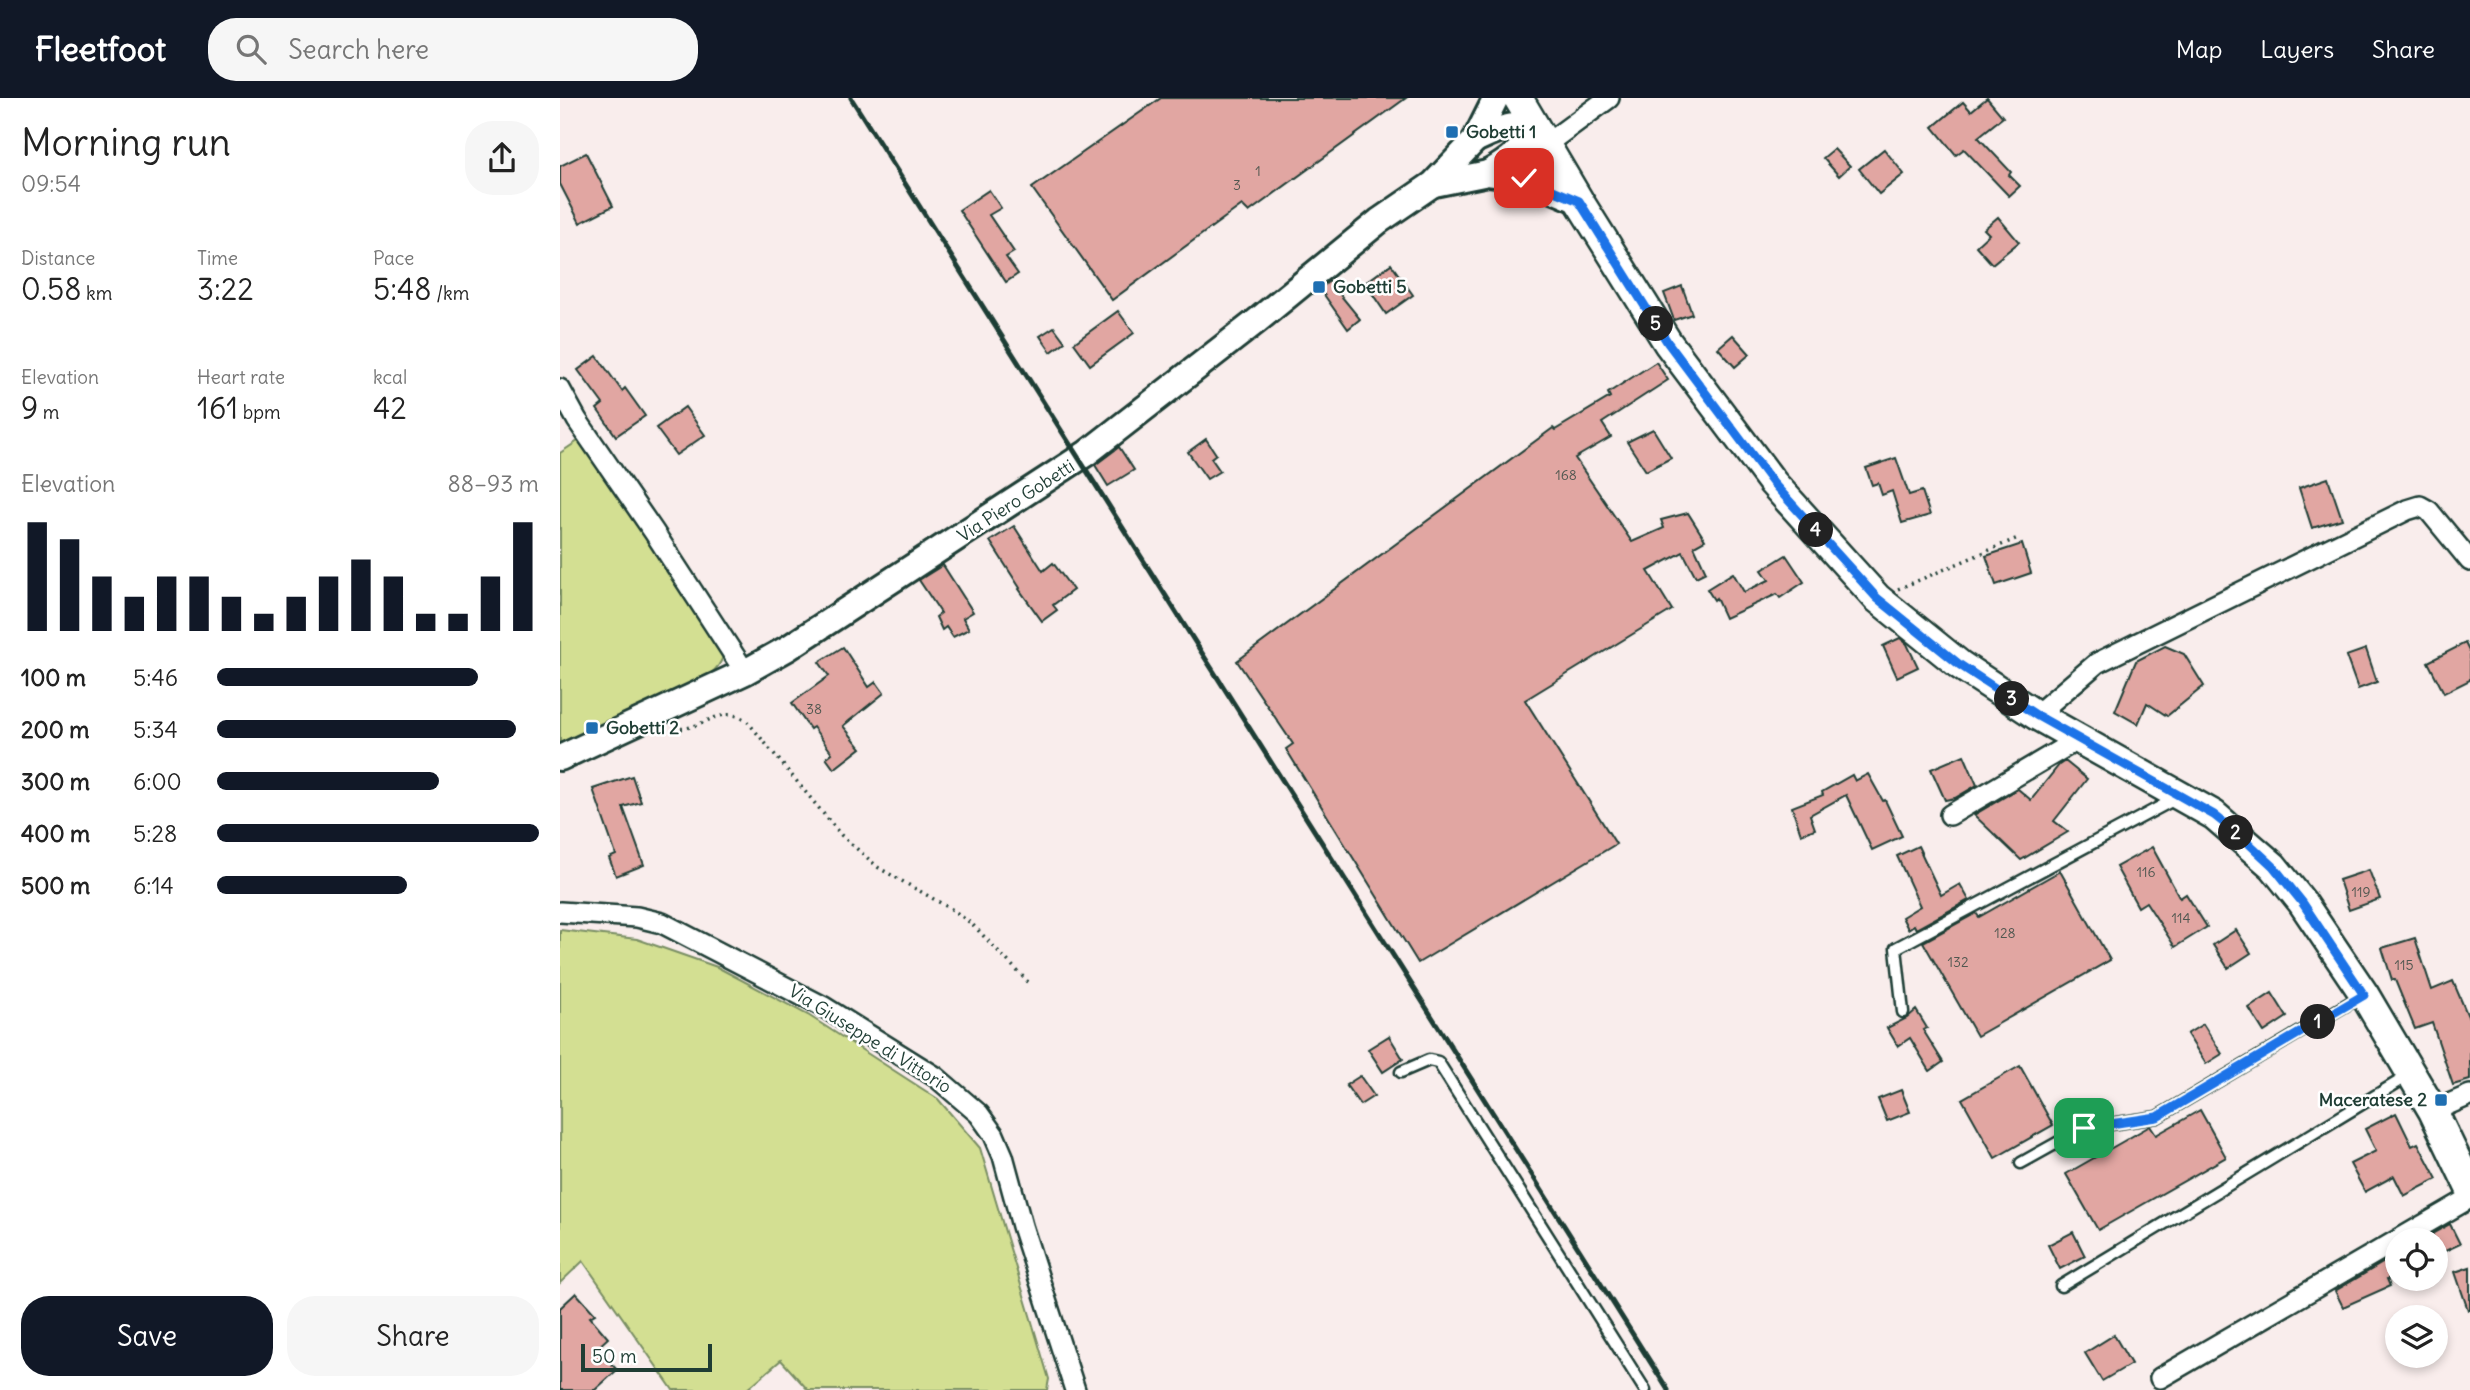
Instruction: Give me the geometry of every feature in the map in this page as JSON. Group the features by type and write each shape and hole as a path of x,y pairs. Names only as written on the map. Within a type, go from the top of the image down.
{"main road":[{"path":"1518,98 1579,201 1676,354 1773,483 1877,598 1960,665 2036,715 2214,815 2273,866 2302,902 2364,995 2433,1111 2470,1188"}],"street":[{"path":"1433,184 1475,140 1496,98"},
{"path":"1488,173 1510,160 1540,135 1609,98"},
{"path":"1475,140 1505,126 1520,124 1540,135"},
{"path":"1433,184 1488,173 1524,178 1579,201"},
{"name":"Via Piero Gobetti","path":"560,758 745,672 830,623 1073,464 1258,320 1379,221 1433,184"},
{"path":"560,389 577,420 745,672"},
{"path":"2036,715 2097,663 2407,510 2420,506 2429,511 2470,561"},
{"path":"1950,815 2077,740"},
{"name":"Via Giuseppe di Vittorio","path":"560,912 637,917 662,923 824,1007 936,1077 958,1094 979,1114 994,1135 1003,1156 1022,1226 1075,1390"},
{"path":"2433,1111 2470,1095"},
{"path":"2160,1378 2470,1198"}],"lane":[{"path":"1903,1012 1896,948 2182,796"},
{"path":"2021,1163 2084,1128 2157,1117 2364,995"},
{"path":"1401,1072 1429,1060 1438,1062 1645,1390"},
{"path":"2061,1286 2412,1074"}],"path":[{"path":"1877,598 2018,538"},
{"path":"657,713 672,727 683,730 717,716 729,713 739,715 747,721 841,835 879,868 953,910 972,924 1029,983"}],"green space":[{"path":"581,439 724,653 718,666 699,682 560,747 560,453"},
{"path":"560,930 637,939 717,967 808,1015 938,1099 980,1148 1049,1379 1047,1390 808,1390 781,1360 746,1390 673,1390 583,1261 560,1283"}],"building":[{"path":"1161,98 1406,98 1249,212 1242,205 1112,300 1032,188"},
{"path":"1987,98 2003,117 1978,137 2011,172 2009,175 2020,186 2009,196 1964,149 1956,155 1933,127 1963,102 1971,111"},
{"path":"1834,149 1850,166 1839,176 1823,158"},
{"path":"1884,149 1904,174 1879,194 1859,169"},
{"path":"586,153 613,206 580,223 560,184 560,166"},
{"path":"989,190 1001,208 989,215 1014,252 1006,257 1018,274 1006,282 959,210"},
{"path":"1998,217 2019,242 1992,264 1976,246 1989,234 1984,229"},
{"path":"1391,264 1413,295 1386,314 1365,283"},
{"path":"1329,281 1360,319 1348,329 1320,289"},
{"path":"1682,286 1692,314 1674,320 1664,293"},
{"path":"1118,311 1134,333 1090,365 1074,343"},
{"path":"1054,327 1065,342 1051,352 1040,336"},
{"path":"1733,335 1750,354 1735,367 1718,348"},
{"path":"597,356 622,391 625,388 645,416 616,436 597,409 603,404 578,370"},
{"path":"1656,362 1668,380 1602,423 1611,437 1575,458 1632,542 1664,528 1661,520 1688,513 1705,540 1694,546 1706,572 1696,577 1683,552 1648,571 1672,610 1525,700 1616,844 1418,963 1286,749 1293,744 1237,661 1553,428 1555,430 1610,397 1608,393"},
{"path":"685,407 705,435 676,455 656,428"},
{"path":"1653,429 1671,458 1646,471 1627,442"},
{"path":"1206,439 1216,454 1211,458 1220,471 1207,479 1188,452"},
{"path":"1119,447 1134,470 1108,486 1095,465"},
{"path":"1896,458 1909,495 1922,491 1930,515 1902,523 1892,491 1882,495 1878,483 1872,485 1866,468"},
{"path":"2328,478 2342,519 2312,528 2299,488"},
{"path":"1014,526 1043,571 1053,563 1073,590 1053,605 1057,610 1042,621 990,541"},
{"path":"2022,544 2031,573 1996,585 1986,556"},
{"path":"1786,555 1804,582 1780,598 1777,594 1725,618 1716,598 1714,600 1707,589 1733,573 1744,592 1769,580 1762,570"},
{"path":"943,565 973,612 963,618 969,629 953,637 946,627 942,630 936,617 941,613 919,580"},
{"path":"1900,638 1907,644 1918,667 1897,677 1883,646"},
{"path":"2465,643 2470,653 2470,680 2444,693 2428,662"},
{"path":"2165,646 2184,654 2204,686 2167,716 2147,703 2138,724 2115,711 2136,661"},
{"path":"843,647 869,687 876,682 884,693 843,726 861,748 834,769 826,758 832,753 813,727 810,729 792,703 829,676 819,662"},
{"path":"2366,649 2377,682 2358,689 2346,656"},
{"path":"1964,755 1977,785 1955,798 1945,800 1931,769"},
{"path":"2065,761 2087,779 2054,821 2068,832 2021,860 1974,815 2018,789 2031,800"},
{"path":"1868,774 1883,801 1885,800 1902,836 1872,850 1846,795 1810,815 1815,829 1801,834 1792,807 1823,795 1822,792 1852,775 1855,781"},
{"path":"632,776 641,802 623,807 644,865 616,876 609,858 616,855 593,789"},
{"path":"1918,846 1941,895 1960,884 1969,900 1916,929 1914,925 1908,929 1902,917 1920,906 1897,856"},
{"path":"2152,847 2180,898 2186,894 2207,927 2175,947 2146,902 2138,907 2116,867"},
{"path":"2369,870 2380,899 2349,910 2339,880"},
{"path":"2060,871 2110,960 1977,1036 1923,942 1976,913 1979,917"},
{"path":"2236,930 2251,953 2228,968 2213,945"},
{"path":"2415,938 2432,990 2453,981 2470,1021 2470,1080 2453,1085 2432,1023 2415,1029 2395,980 2392,980 2382,948"},
{"path":"2272,993 2287,1017 2264,1032 2249,1008"},
{"path":"1916,1010 1927,1028 1923,1030 1943,1062 1930,1071 1910,1038 1898,1046 1887,1028"},
{"path":"2203,1024 2222,1054 2206,1064 2187,1034"},
{"path":"1389,1036 1403,1059 1383,1072 1368,1049"},
{"path":"2020,1066 2053,1125 1995,1158 1962,1099"},
{"path":"1360,1076 1374,1096 1360,1105 1346,1085"},
{"path":"1901,1090 1910,1112 1887,1121 1878,1099"},
{"path":"2200,1110 2226,1157 2098,1230 2066,1174 2150,1126 2156,1135"},
{"path":"2396,1113 2412,1146 2418,1143 2437,1179 2404,1196 2394,1176 2365,1192 2350,1164 2376,1151 2365,1129"},
{"path":"2450,1224 2460,1244 2448,1250 2448,1228 2443,1228"},
{"path":"2073,1232 2085,1256 2060,1269 2048,1245"},
{"path":"2385,1262 2385,1288 2343,1307 2335,1291"},
{"path":"2470,1267 2470,1310 2468,1310 2455,1272"},
{"path":"576,1293 595,1314 590,1317 608,1338 597,1348 617,1370 595,1390 560,1390 560,1308"},
{"path":"2114,1335 2131,1364 2102,1381 2085,1353"}],"railway":[{"path":"851,98 1668,1390"}],"place":[{"name":"Gobetti 1","path":"1452,132"},
{"name":"Gobetti 5","path":"1319,287"},
{"name":"Gobetti 2","path":"592,728"},
{"name":"Maceratese 2","path":"2441,1100"}],"route":[{"path":"1524,178 1579,201 1668,343 1773,483 1877,598 1960,665 2036,715 2214,815 2244,839 2273,866 2302,902 2364,995 2157,1117 2084,1128"}]}
